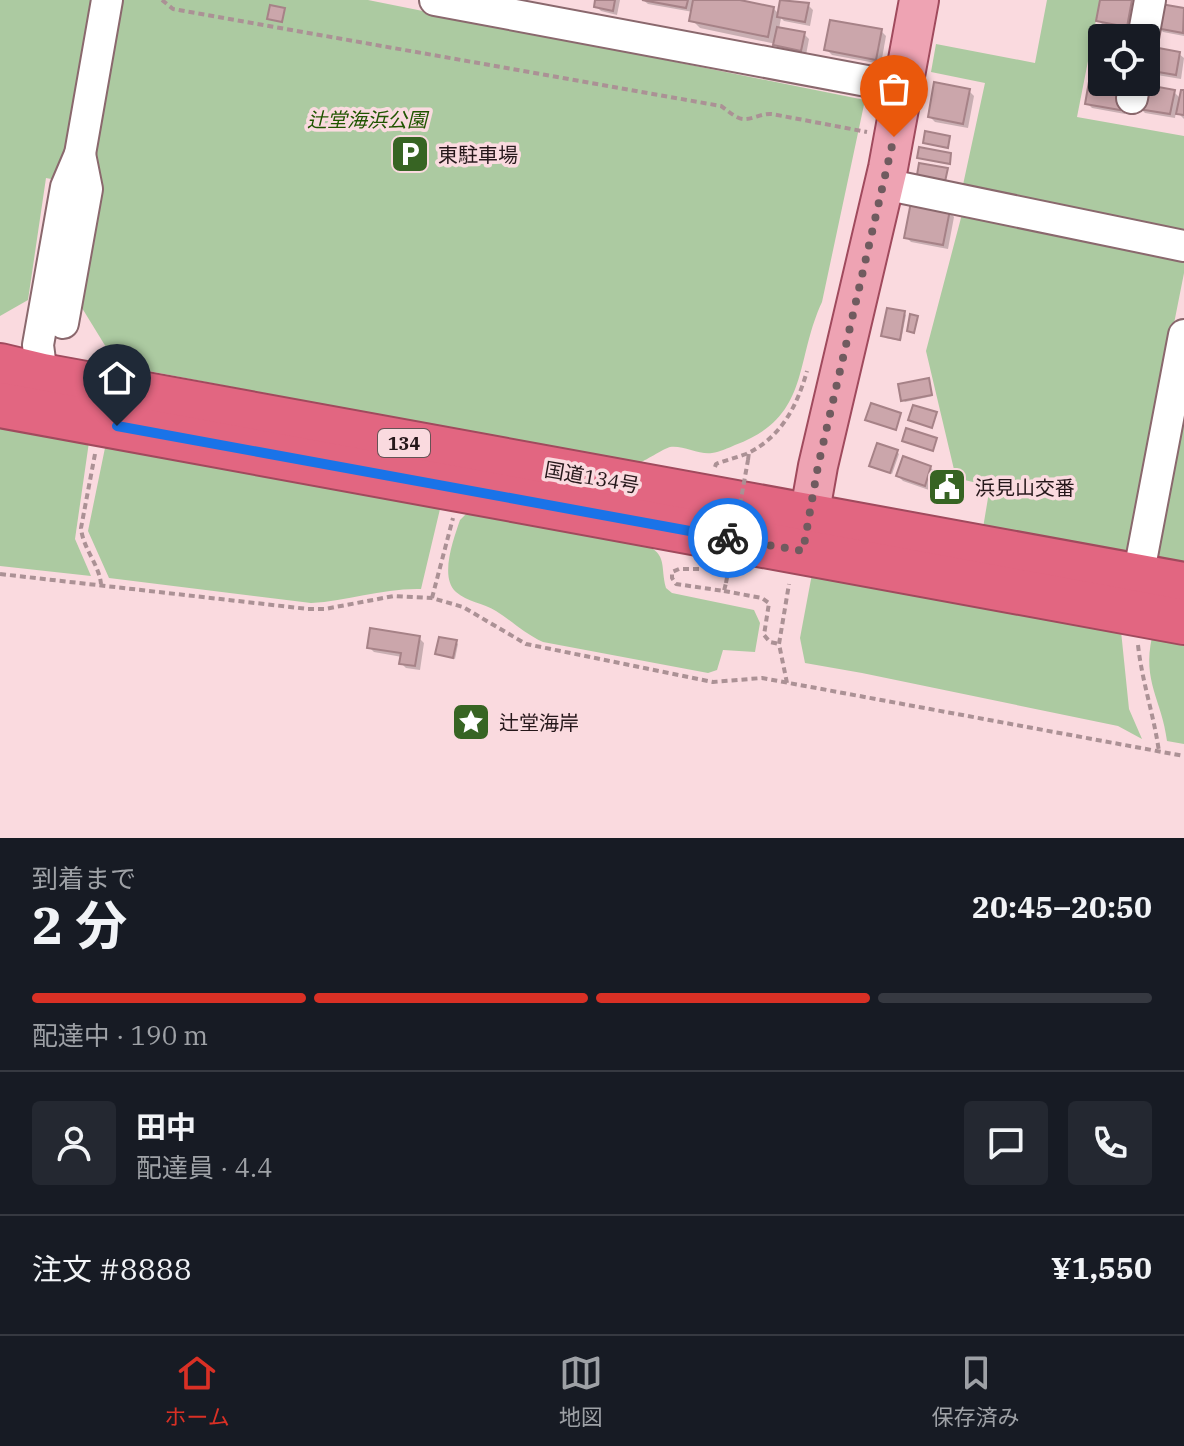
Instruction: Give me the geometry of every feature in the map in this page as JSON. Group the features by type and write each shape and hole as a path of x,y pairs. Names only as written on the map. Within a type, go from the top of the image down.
{"highway":[{"name":"国道134号","path":"0,366 26,397 463,471 806,534 1184,622"},
{"name":"国道134号","path":"806,534 1184,585"}],"main road":[{"path":"806,534 818,466 884,184 919,0"}],"street":[{"path":"26,397 66,187 80,154 107,0"},
{"path":"435,0 904,88"},
{"path":"1146,24 1150,0"},
{"path":"884,184 1184,246"},
{"path":"1138,577 1184,335"}],"path":[{"path":"162,0 173,9 721,106 745,120 759,113 772,114 869,132"},
{"path":"714,472 716,464 763,445 789,417 809,365"},
{"path":"98,440 81,528 82,541 101,585"},
{"path":"724,591 749,452"},
{"path":"432,598 463,471"},
{"path":"787,683 779,644 790,580 806,534"},
{"path":"707,569 679,569 672,572 672,578 676,584 762,598 769,603 764,635 770,642 779,644"},
{"path":"721,569 736,569"},
{"path":"0,574 308,609 325,609 394,596 432,598 463,607 526,644 713,682 762,678 1184,756"},
{"path":"1138,645 1147,705 1155,722 1159,752"}],"green space":[{"name":"辻堂海浜公園","path":"0,0 368,0 865,100 822,302 789,403 777,419 759,433 724,450 707,453 670,447 637,464 117,365 82,308 81,285 102,189 46,178 28,300 0,316"},
{"path":"1047,0 1100,0 1095,24 1088,24 1088,61 1077,117 1184,136 1184,237 961,194 985,83 931,72 936,44 1035,63"},
{"path":"962,214 1184,260 1184,273 1129,551 983,528 990,486 956,478 926,351"},
{"path":"1184,400 1184,564 1153,559"},
{"path":"0,428 89,442 75,539 91,576 0,566"},
{"path":"106,443 440,509 421,589 393,590 311,603 109,578 88,531"},
{"path":"475,513 645,545 660,557 666,588 672,593 754,610 760,623 755,652 723,650 717,670 708,673 536,639 496,611 460,595 451,585 448,567 457,528 466,514"},
{"path":"812,574 1121,631 1129,709 1142,739 1118,726 805,663 800,638"},
{"path":"1152,637 1184,642 1184,744 1167,741 1149,666"}],"building":[{"path":"595,0 615,0 613,11 594,7"},
{"path":"642,0 688,0 686,8"},
{"path":"693,0 740,0 774,7 768,37 689,21"},
{"path":"780,0 809,3 805,22 777,17"},
{"path":"1100,0 1132,0 1128,24 1096,21"},
{"path":"1161,4 1184,8 1183,33 1160,29 1160,24 1157,24"},
{"path":"270,5 285,8 282,22 267,19"},
{"path":"830,20 882,29 876,60 824,50"},
{"path":"777,27 805,32 801,51 773,45"},
{"path":"1160,48 1180,52 1176,75 1160,72"},
{"path":"934,82 970,89 963,124 928,117"},
{"path":"1088,87 1088,96 1122,96 1120,110 1085,104"},
{"path":"1160,87 1175,90 1170,114 1138,109 1140,96 1160,96"},
{"path":"1181,90 1184,90 1184,115 1176,114"},
{"path":"925,131 950,136 948,148 923,143"},
{"path":"919,147 951,153 950,164 917,158"},
{"path":"919,163 948,168 944,186 916,181"},
{"path":"911,202 950,210 943,245 904,238"},
{"path":"887,308 905,311 900,340 881,336"},
{"path":"910,314 918,316 914,333 907,331"},
{"path":"929,378 932,395 901,401 898,384"},
{"path":"871,403 901,413 896,430 865,420"},
{"path":"913,405 937,412 932,428 908,420"},
{"path":"906,428 937,438 933,451 902,441"},
{"path":"877,443 898,450 890,473 869,466"},
{"path":"903,456 931,466 925,486 896,476"},
{"name":"浜見山交番","path":"942,473 958,476 953,501 937,498"},
{"path":"370,628 420,636 415,666 399,664 401,653 367,648"},
{"path":"439,637 457,640 453,658 435,654"}],"way so far":[{"path":"728,538 803,551 818,466 894,137"}],"place":[{"name":"東駐車場","path":"410,154"},
{"name":"浜見山交番","path":"947,487"},
{"name":"辻堂海岸","path":"471,722"}],"route":[{"path":"117,426 728,538"}]}
